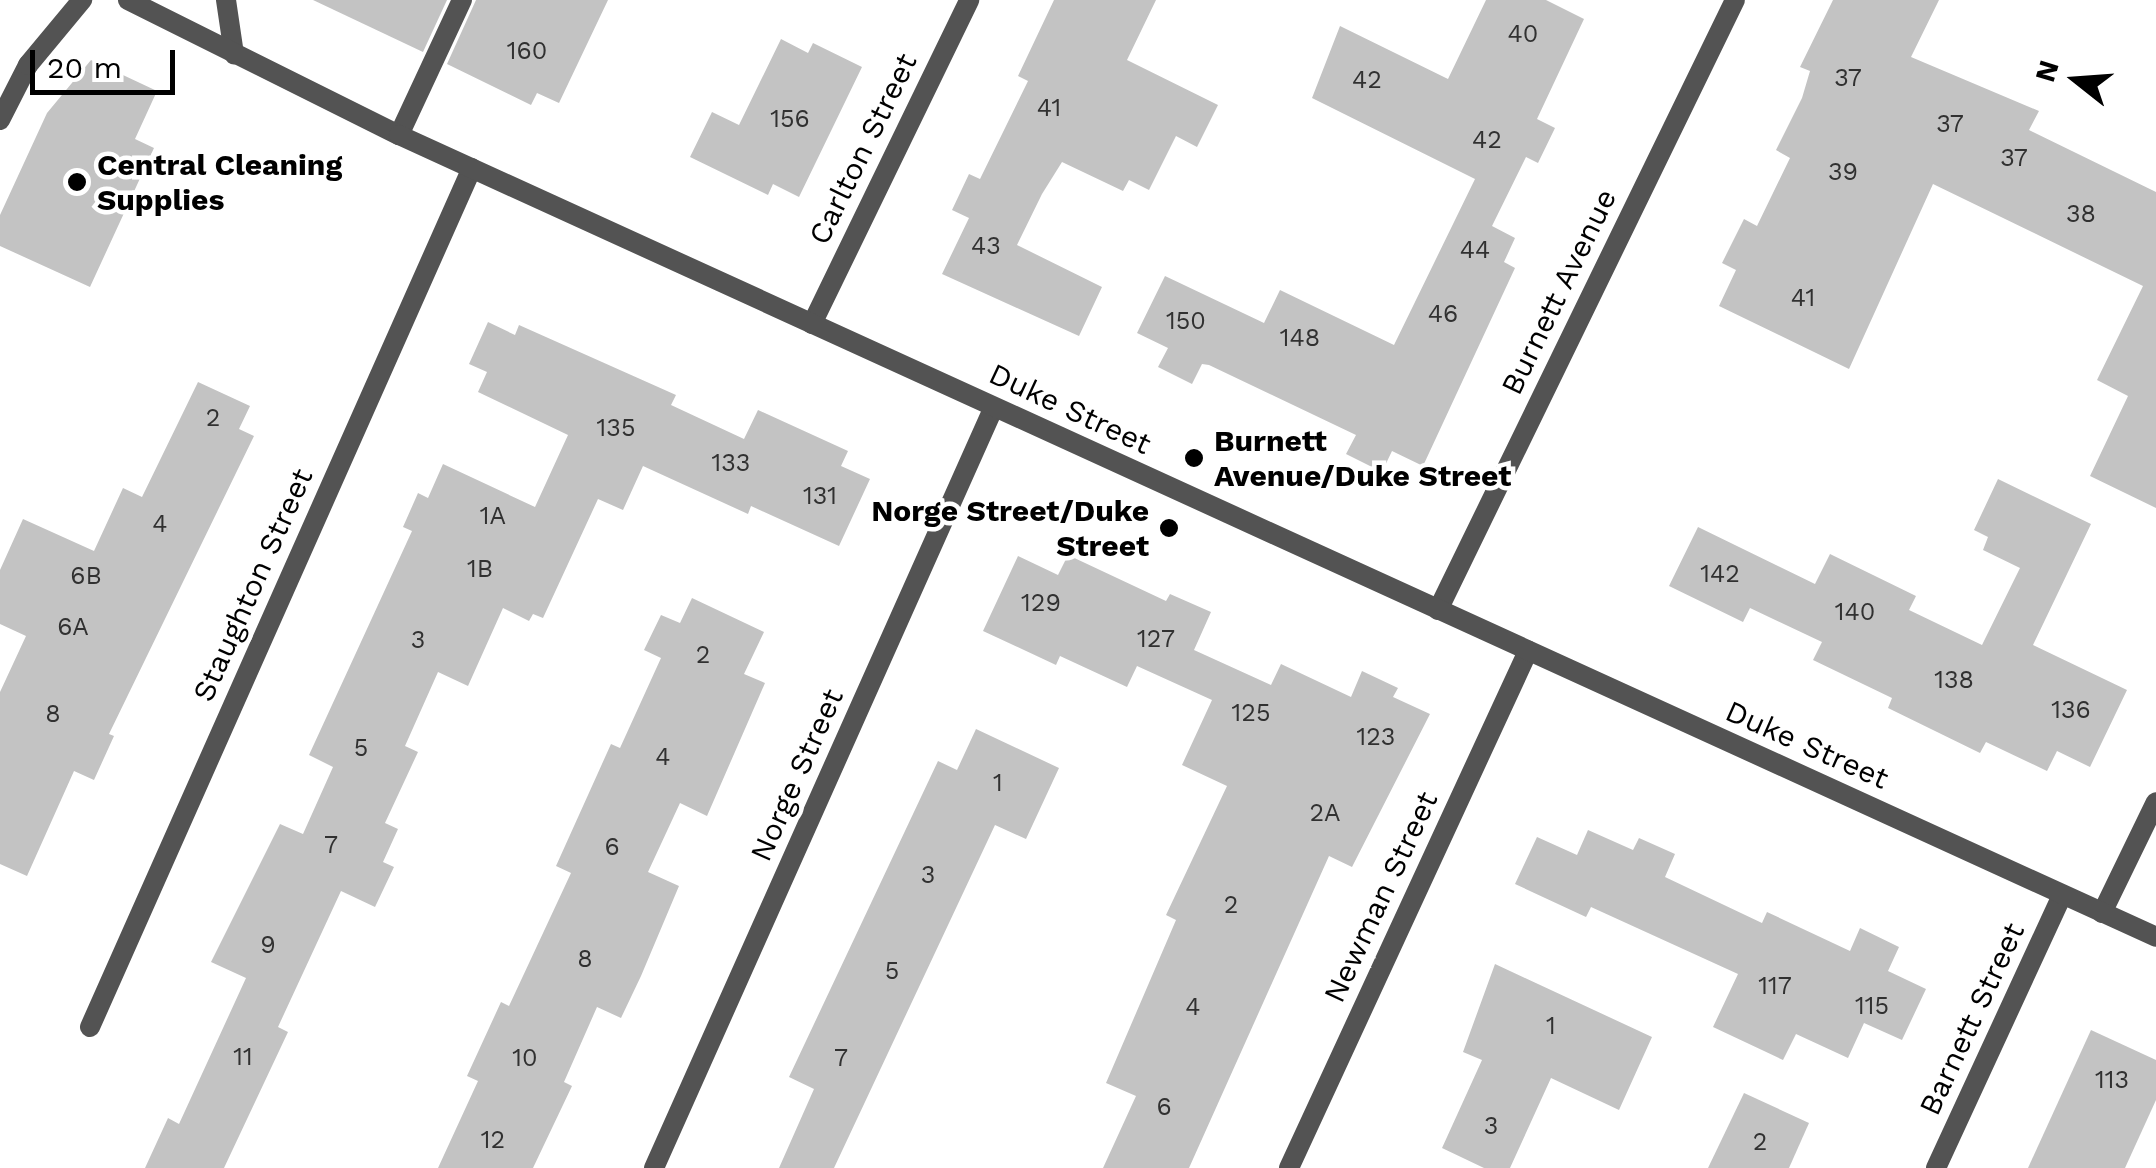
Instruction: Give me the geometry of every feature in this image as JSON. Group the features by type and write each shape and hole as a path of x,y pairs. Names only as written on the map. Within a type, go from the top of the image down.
{"street":[{"path":"0,120 28,65 82,0"},
{"name":"Duke Street","path":"128,0 398,135 2156,938"},
{"path":"226,0 234,54"},
{"path":"398,135 462,0"},
{"name":"Carlton Street","path":"812,324 969,0"},
{"name":"Burnett Avenue","path":"1438,610 1734,0"},
{"name":"Staughton Street","path":"90,1027 472,168"},
{"name":"Norge Street","path":"654,1168 994,407"},
{"name":"Newman Street","path":"1290,1168 1528,651"},
{"path":"2102,913 2156,802"},
{"name":"Barnett Street","path":"1936,1168 2062,894"}],"building":[{"path":"313,0 447,0 423,52"},
{"path":"476,0 608,0 559,103 537,93 531,105 447,64"},
{"path":"1054,0 1156,0 1127,60 1218,105 1197,147 1176,136 1149,190 1129,180 1123,191 1062,162 1042,194 1017,245 1102,287 1079,336 942,274 969,218 952,210 969,174 980,179 1028,81 1018,76"},
{"path":"1486,0 1546,0 1584,19 1537,119 1555,128 1538,163 1526,157 1492,226 1515,238 1504,262 1515,268 1423,466 1392,451 1382,472 1346,454 1356,435 1209,365 1202,364 1192,384 1158,367 1168,348 1137,333 1165,276 1264,323 1280,290 1394,345 1475,179 1312,98 1340,26 1448,79"},
{"path":"1833,0 1939,0 1911,57 2039,111 2029,130 2156,192 2156,508 2090,476 2128,396 2097,380 2143,286 1933,184 1849,369 1719,306 1736,270 1722,263 1744,219 1757,226 1790,158 1776,150 1802,98 1810,71 1800,67"},
{"path":"781,39 808,53 813,43 862,67 799,197 773,184 768,195 690,157 712,112 739,125"},
{"name":"Central Cleaning Supplies","path":"91,60 157,91 135,139 154,148 90,287 0,246 0,215 47,113"},
{"path":"488,322 515,335 519,325 676,395 671,405 744,439 758,410 848,451 841,466 870,479 839,546 751,506 748,514 643,466 623,510 598,499 543,618 533,614 529,621 503,608 468,686 438,672 405,746 418,752 385,823 398,829 383,862 394,867 375,907 341,891 278,1027 288,1032 224,1168 145,1168 168,1118 179,1124 246,978 211,962 280,824 303,834 333,767 309,755 412,531 403,527 418,493 428,498 443,464 535,507 568,435 478,392 487,372 469,364"},
{"path":"198,382 250,406 239,429 254,436 109,734 114,736 94,780 74,771 27,876 0,864 0,692 26,636 0,624 0,570 23,519 94,551 123,488 142,497"},
{"path":"1998,479 2091,524 2033,645 2127,690 2090,767 2057,751 2047,771 1986,742 1980,753 1888,708 1892,698 1813,660 1822,642 1750,608 1743,622 1669,586 1698,527 1815,584 1830,554 1916,596 1909,610 1982,645 2020,568 1983,550 1988,537 1974,530"},
{"path":"1068,555 1166,601 1170,594 1211,612 1194,650 1271,685 1281,664 1351,697 1362,671 1398,688 1393,697 1430,714 1352,867 1329,856 1189,1168 1103,1168 1136,1096 1106,1083 1176,920 1166,915 1227,786 1182,765 1212,700 1137,666 1127,687 1060,656 1056,665 983,631 1018,556 1058,575"},
{"path":"692,598 764,632 744,674 765,683 707,816 680,803 648,872 679,886 641,976 621,1018 597,1007 564,1082 572,1086 533,1168 438,1168 478,1081 467,1076 501,1002 509,1006 571,873 556,866 611,744 620,748 661,658 644,650 661,615 680,623"},
{"path":"976,729 1059,768 1026,839 995,825 834,1168 779,1168 814,1089 789,1077 938,761 957,770"},
{"path":"1588,830 1633,850 1639,838 1675,854 1665,877 1762,923 1767,912 1850,951 1860,928 1899,947 1888,971 1926,989 1902,1040 1864,1023 1848,1058 1796,1034 1783,1060 1713,1027 1738,974 1591,907 1586,917 1515,884 1537,837 1577,855"},
{"path":"1495,964 1652,1037 1619,1110 1551,1078 1510,1168 1484,1168 1442,1148 1482,1060 1463,1052"},
{"path":"2091,1030 2156,1060 2156,1100 2125,1168 2028,1168"},
{"path":"1744,1093 1809,1123 1789,1168 1708,1168"}],"place":[{"name":"Central Cleaning Supplies","path":"77,182"},
{"name":"Burnett Avenue/Duke Street","path":"1194,458"},
{"name":"Norge Street/Duke Street","path":"1169,528"}]}
